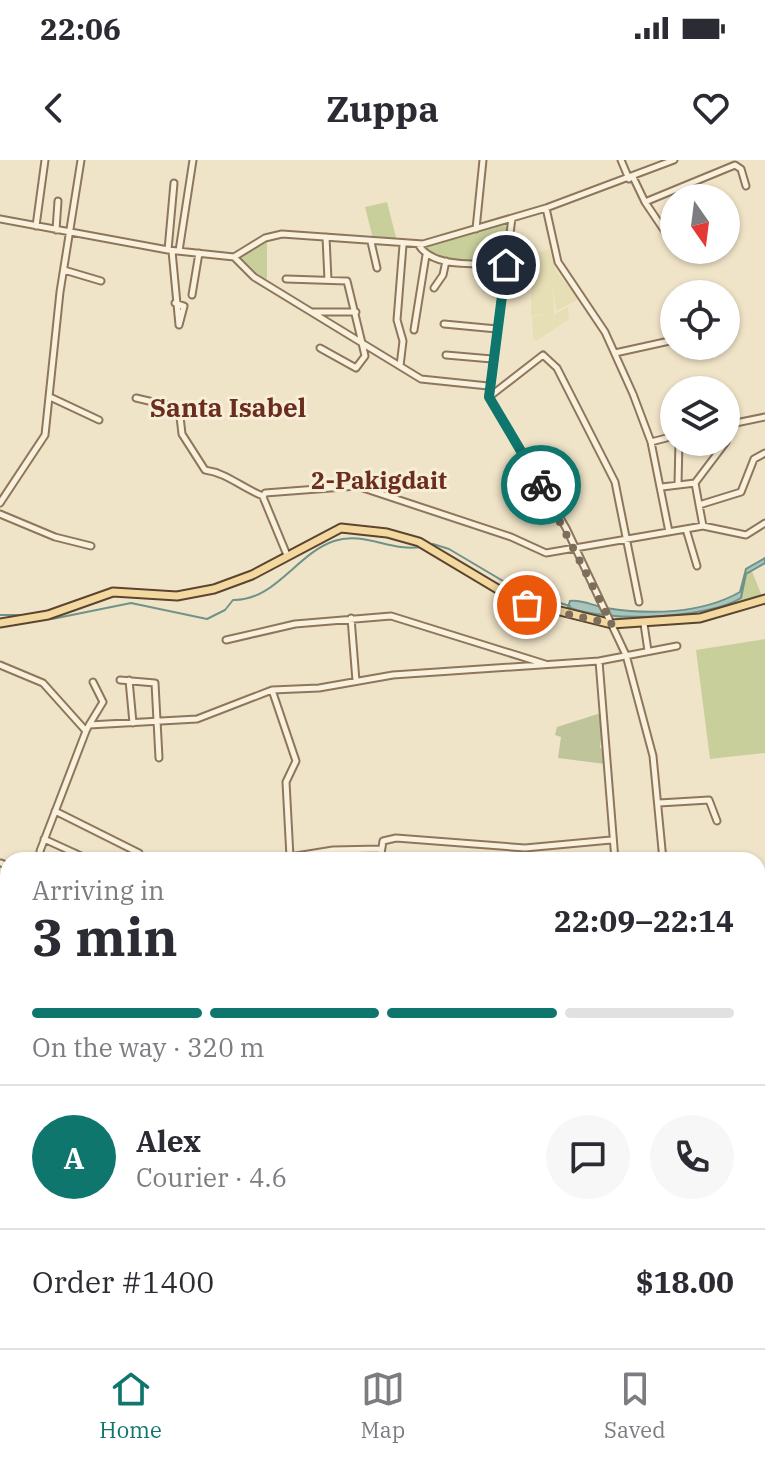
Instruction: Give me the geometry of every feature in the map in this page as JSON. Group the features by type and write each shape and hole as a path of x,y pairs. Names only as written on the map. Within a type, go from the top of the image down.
{"main road":[{"path":"0,623 48,615 113,592 177,596 214,589 252,575 341,528 387,533 430,547 527,605 612,624 700,618 765,599"}],"street":[{"path":"36,226 45,160"},
{"path":"0,503 41,445 81,160"},
{"path":"179,251 193,160"},
{"path":"476,229 483,160"},
{"path":"621,160 660,224"},
{"path":"0,219 170,250 234,257 270,236 418,244 546,208 674,160"},
{"path":"645,202 735,165 741,169 746,186"},
{"path":"174,183 170,250 175,303"},
{"path":"56,230 58,201"},
{"path":"546,208 558,262 597,318 615,353 651,442 669,532"},
{"path":"512,218 489,397 577,549 626,655 647,729 659,803 662,852"},
{"path":"326,237 328,280"},
{"path":"371,242 377,268"},
{"path":"418,244 426,255 446,261 506,265"},
{"path":"400,366 403,341 397,320 403,245"},
{"path":"192,295 199,253"},
{"path":"414,330 426,255"},
{"path":"234,257 254,277 429,381 488,386"},
{"path":"434,288 443,275 446,261"},
{"path":"64,270 101,281"},
{"path":"286,279 349,282 365,356 356,368 320,348"},
{"path":"312,312 356,312"},
{"path":"444,324 497,329"},
{"path":"615,353 660,343"},
{"path":"446,355 492,359"},
{"path":"489,397 541,356 547,356 586,421 612,474 639,602"},
{"path":"50,397 99,420"},
{"path":"136,398 179,408 182,434 205,470 222,472 241,488 263,496 280,489 357,486 511,537 541,552 577,549 703,526 746,535 765,523"},
{"path":"740,422 765,417"},
{"path":"651,442 660,440"},
{"path":"699,505 741,492 754,459 765,453"},
{"path":"678,484 679,456"},
{"path":"703,526 695,483 715,456"},
{"path":"662,487 695,483"},
{"path":"263,496 287,555"},
{"path":"0,514 55,537 91,546"},
{"path":"686,529 697,566"},
{"path":"226,640 295,624 374,615 406,619 550,666"},
{"path":"351,618 356,681"},
{"path":"644,624 648,651"},
{"path":"87,728 208,716 272,690 599,661 677,646"},
{"path":"599,661 605,704 613,852"},
{"path":"0,665 43,683 87,728"},
{"path":"120,680 155,683 159,758"},
{"path":"129,680 133,723"},
{"path":"40,851 87,728 103,702 93,682"},
{"path":"272,690 296,761 286,782 290,852"},
{"path":"659,803 705,798 712,805 717,821"},
{"path":"55,811 137,852"},
{"path":"381,852 383,841 396,838 525,848 611,840"},
{"path":"44,839 71,852"},
{"path":"321,852 381,849"}],"shaded area":[{"path":"549,249 556,271 579,299 556,311 553,284 554,319 555,314 568,307 569,319 536,341 532,317 549,314 531,316 531,291 556,281 531,290 529,255"}],"green space":[{"path":"387,202 397,241 373,239 365,207"},
{"path":"501,223 509,227 505,256 501,262 446,259 425,251 427,246"},
{"path":"267,240 267,278 264,280 253,274 239,257"},
{"path":"751,569 762,596 706,615 618,621 610,613 660,617 711,611 741,598 746,575"},
{"path":"765,639 765,753 710,759 696,650"},
{"path":"604,712 600,748 604,749 605,764 558,758 561,737 555,735 557,727"}],"water":[{"path":"765,558 765,563 746,574 741,598 705,611 630,617 568,607 570,601 574,601 606,608 657,612 709,605 740,592 746,569"}],"waterway":[{"path":"52,619 131,603 207,619 225,610 233,600 261,593 320,547 334,541 356,538 399,547 421,547"},
{"path":"433,544 449,549 520,591 570,606"},
{"path":"0,615 27,615"}],"way so far":[{"path":"527,605 612,624 577,549 541,485"}],"district":[{"name":"Santa Isabel","path":"228,407"},
{"name":"2-Pakigdait","path":"379,480"}],"route":[{"path":"506,265 489,397 541,485"}]}
